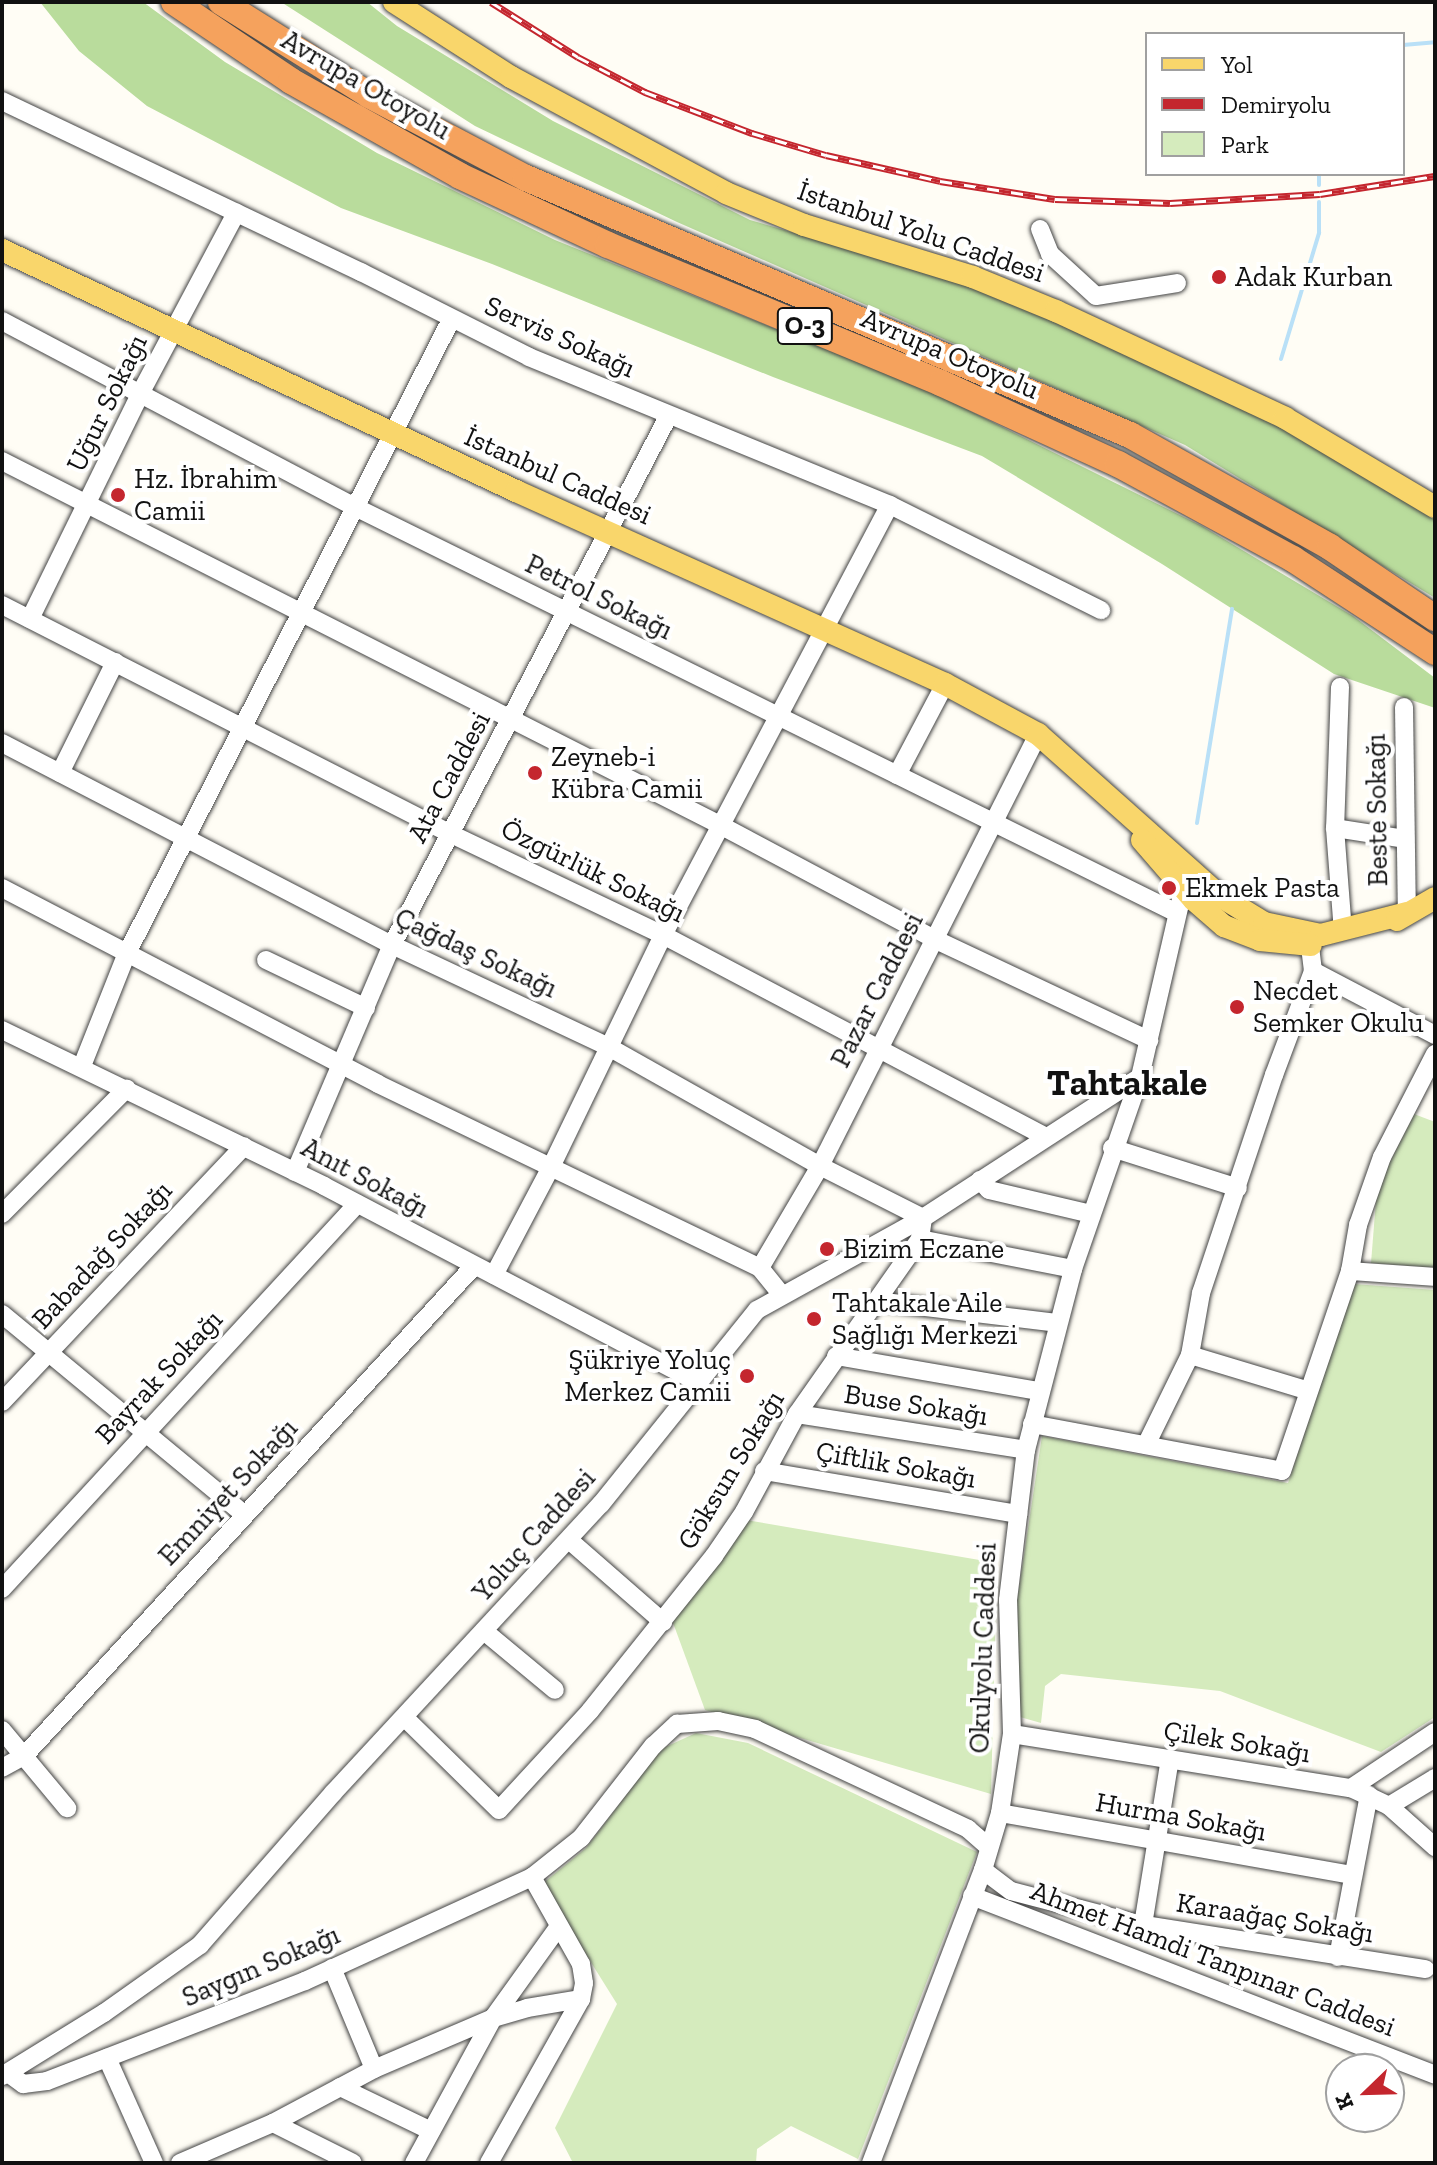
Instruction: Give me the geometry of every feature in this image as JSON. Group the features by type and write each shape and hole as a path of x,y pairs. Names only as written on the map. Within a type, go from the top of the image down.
{"highway":[{"name":"Avrupa Otoyolu","path":"174,2 291,81 460,176 608,245 941,383 1118,464 1293,559 1435,652"},
{"name":"Avrupa Otoyolu","path":"221,2 369,95 526,178 1130,435 1330,547 1435,618"}],"main road":[{"name":"İstanbul Yolu Caddesi","path":"394,2 511,77 726,193 804,225 973,277 1084,324 1285,418 1435,507"},
{"name":"İstanbul Caddesi","path":"2,250 393,434 945,684 1038,734 1220,896 1264,923 1329,944 1382,930 1435,898"},
{"name":"İstanbul Caddesi","path":"1079,771 1185,900 1224,926 1260,940 1309,939 1407,913"},
{"path":"1173,851 1190,879 1185,900 1215,900 1232,911 1251,915"}],"street":[{"name":"Servis Sokağı","path":"2,101 529,357 890,505 1101,610"},
{"name":"Uğur Sokağı","path":"30,619 141,392 236,213"},
{"path":"1040,229 1050,254 1096,296"},
{"path":"1096,296 1177,283"},
{"path":"1084,324 1096,296"},
{"path":"82,1066 127,953 452,318"},
{"name":"Petrol Sokağı","path":"2,321 355,507 992,823 1185,900"},
{"name":"Ata Caddesi","path":"295,1172 392,945 669,415"},
{"path":"2,461 509,721 720,825 934,939 1149,1040"},
{"path":"494,1275 551,1167 663,935 890,505"},
{"name":"Özgürlük Sokağı","path":"2,605 451,834 663,935 878,1051 1045,1136"},
{"path":"60,773 115,662"},
{"path":"897,775 945,684"},
{"path":"1340,687 1335,828 1343,931"},
{"name":"Beste Sokağı","path":"1404,707 1407,913"},
{"name":"Pazar Caddesi","path":"760,1268 820,1166 1038,734"},
{"name":"Çağdaş Sokağı","path":"2,743 392,945 607,1046 820,1166 923,1218"},
{"path":"1335,828 1405,839"},
{"path":"2,888 341,1065 760,1268 781,1294"},
{"name":"Okulyolu Caddesi","path":"871,2163 983,1870 1000,1813 1012,1734 1008,1600 1026,1450 1073,1269 1112,1148 1140,1077 1162,987 1171,976 1185,900"},
{"path":"1146,1445 1190,1355 1201,1293 1274,1075 1313,971 1309,939"},
{"path":"266,960 366,1008"},
{"path":"1313,971 1435,1035"},
{"name":"Anıt Sokağı","path":"5,1035 82,1066 244,1146 699,1383"},
{"path":"1032,1424 1282,1471 1350,1271 1358,1225 1382,1157 1435,1054"},
{"name":"Yoluç Caddesi","path":"5,2074 104,2013 200,1945 333,1793 569,1540 757,1310 923,1218 1140,1077"},
{"path":"2,1214 127,1088"},
{"name":"Babadağ Sokağı","path":"2,1402 244,1146"},
{"path":"1112,1148 1238,1188"},
{"path":"980,1180 989,1190 1091,1214"},
{"name":"Bayrak Sokağı","path":"2,1589 357,1204"},
{"name":"Göksun Sokağı","path":"405,1718 499,1810 590,1711 663,1622 744,1512 797,1414 920,1239 923,1218"},
{"path":"920,1239 1073,1269"},
{"name":"Emniyet Sokağı","path":"2,1768 24,1756 473,1267"},
{"path":"1350,1271 1435,1277"},
{"path":"876,1301 1057,1323"},
{"path":"2,1314 245,1515"},
{"path":"1190,1355 1309,1391"},
{"path":"836,1356 1039,1391"},
{"name":"Buse Sokağı","path":"797,1414 1026,1450"},
{"name":"Çiftlik Sokağı","path":"764,1471 1018,1514"},
{"path":"569,1540 663,1622"},
{"path":"484,1631 555,1690"},
{"name":"Saygın Sokağı","path":"5,2074 23,2084 47,2081 332,1968 532,1877 581,1838 653,1746 677,1724 701,1721 755,1729 968,1829 989,1847"},
{"path":"2,1730 67,1808"},
{"path":"1338,1957 1353,1875 1360,1792 1435,1732"},
{"name":"Çilek Sokağı","path":"1012,1734 1360,1792 1389,1806 1435,1847"},
{"path":"1143,1925 1170,1759"},
{"path":"1389,1806 1435,1778"},
{"name":"Hurma Sokağı","path":"1000,1813 1353,1875"},
{"name":"Karaağaç Sokağı","path":"983,1870 1011,1891 1143,1925 1426,1969"},
{"path":"489,2163 581,1999 581,1964 532,1877"},
{"name":"Ahmet Hamdi Tanpınar Caddesi","path":"972,1896 1435,2075"},
{"path":"414,2163 493,2018 559,1926"},
{"path":"332,1968 374,2069"},
{"path":"197,2161 374,2069 493,2018 527,2008 581,1999"},
{"path":"107,2058 154,2163"},
{"path":"340,2087 431,2131"},
{"path":"273,2123 353,2163"}],"green space":[{"path":"40,2 143,2 225,62 377,153 555,240 932,392 1202,526 1353,616 1435,678 1435,708 1334,674 1162,564 982,456 341,208 147,106 79,51"},
{"path":"281,2 367,2 397,26 553,121 750,220 963,282 1100,339 1306,439 1435,520 1435,598 1185,445 677,222 475,126"},
{"path":"1414,1114 1435,1122 1435,1268 1371,1263 1377,1188"},
{"path":"1354,1284 1435,1290 1435,1717 1381,1752 1220,1691 1061,1674 1045,1686 1041,1723 1020,1717 1017,1601 1042,1436 1288,1483"},
{"path":"746,1520 997,1563 991,1794 705,1710 672,1620"},
{"path":"696,1733 748,1743 977,1852 858,2159 791,2126 757,2149 756,2163 573,2163 555,2128 617,2004 542,1884 586,1848 661,1749"}],"waterway":[{"path":"1405,45 1435,42"},
{"path":"1319,176 1319,185"},
{"path":"1281,359 1319,233 1319,202"},
{"path":"1197,823 1232,609"}],"railway":[{"path":"491,2 578,57 645,92 752,133 826,155 940,181 1055,199 1170,203 1320,194 1435,176"}],"place":[{"name":"Adak Kurban","path":"1219,277"},
{"name":"Hz. İbrahim Camii","path":"118,495"},
{"name":"Zeyneb-i Kübra Camii","path":"535,773"},
{"name":"Ekmek Pasta","path":"1169,888"},
{"name":"Necdet Semker Okulu","path":"1237,1007"},
{"name":"Bizim Eczane","path":"827,1249"},
{"name":"Tahtakale Aile Sağlığı Merkezi","path":"814,1319"},
{"name":"Şükriye Yoluç Merkez Camii","path":"747,1376"}],"district":[{"name":"Tahtakale","path":"1127,1083"}]}
